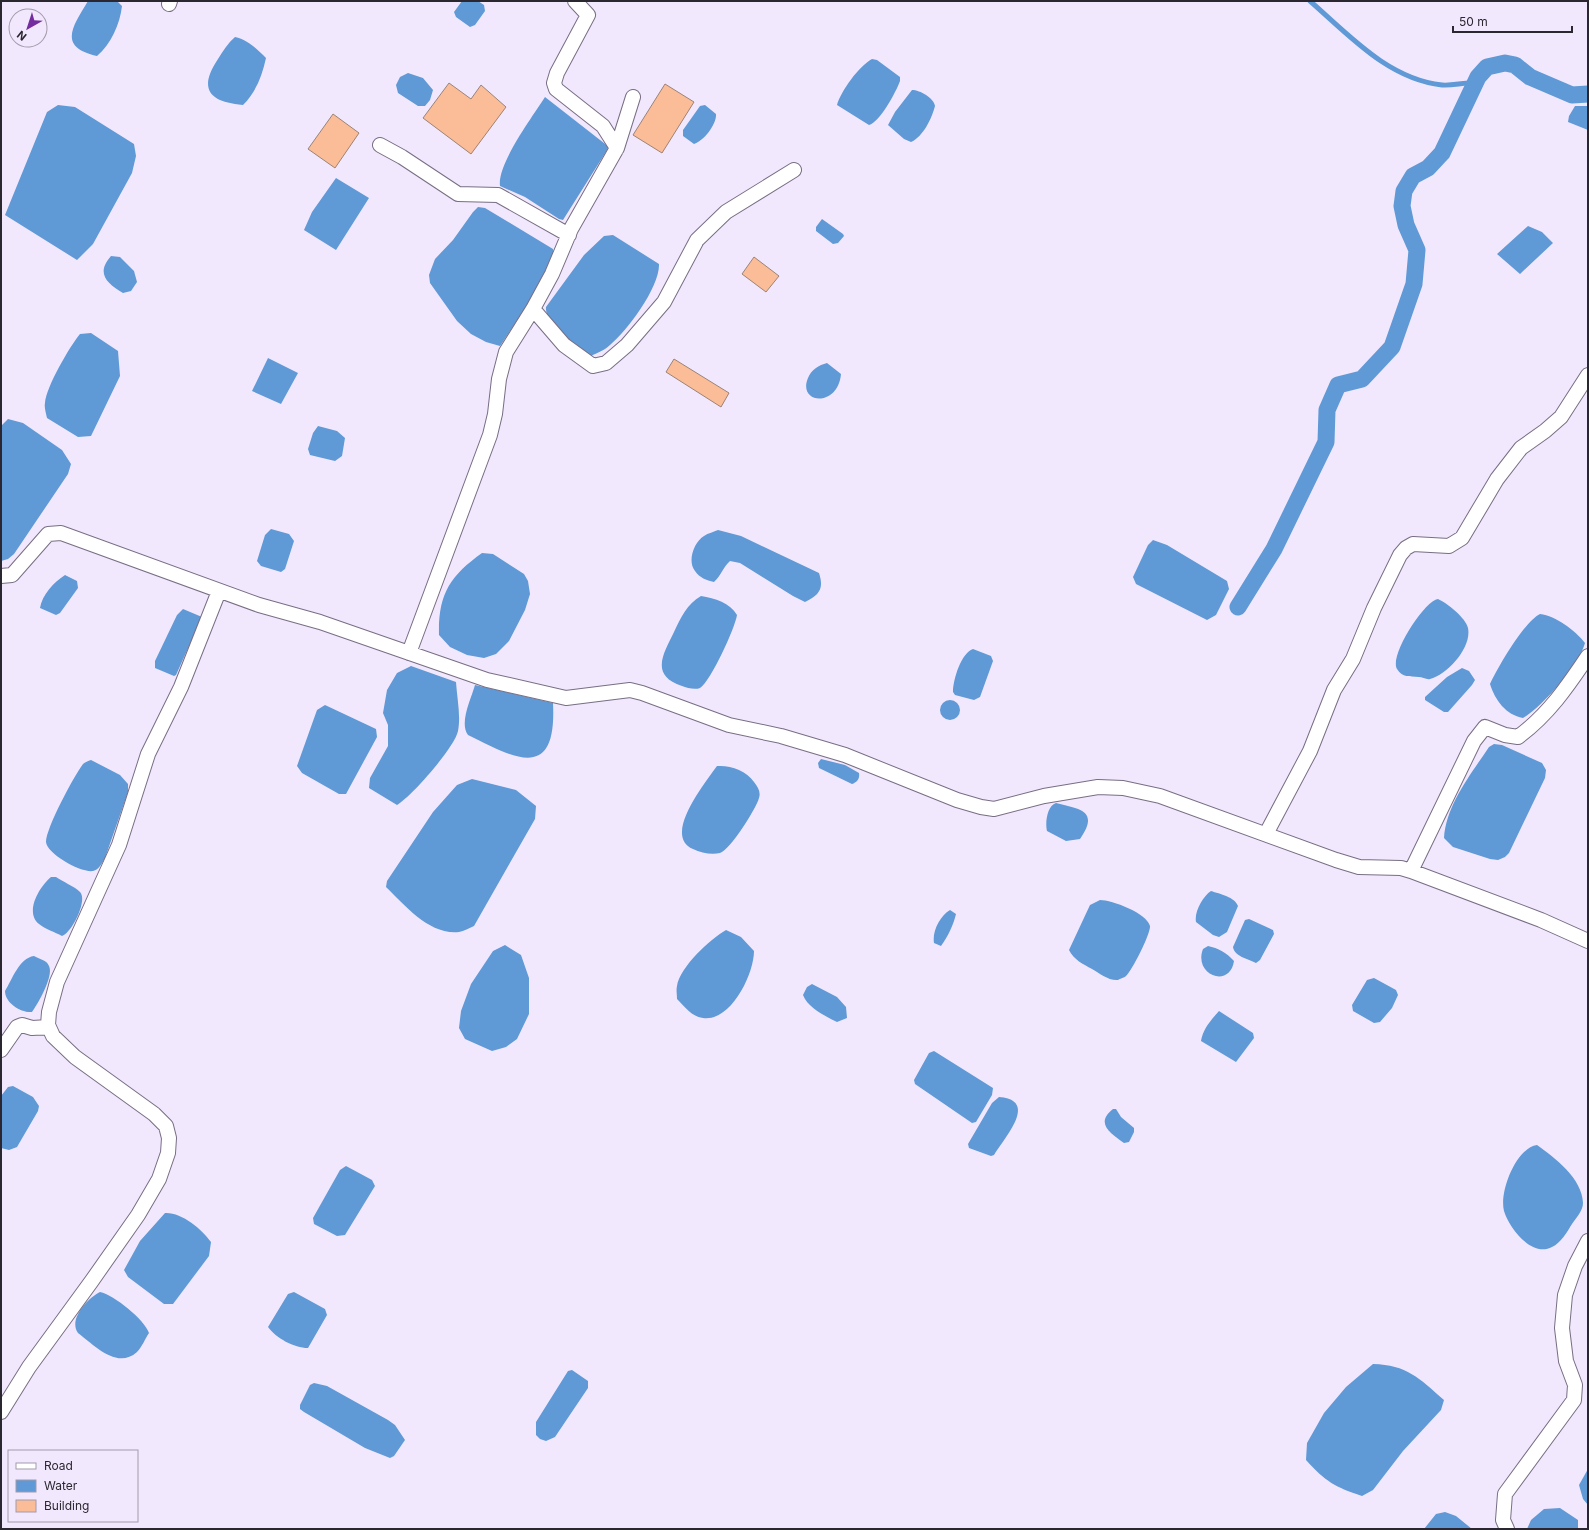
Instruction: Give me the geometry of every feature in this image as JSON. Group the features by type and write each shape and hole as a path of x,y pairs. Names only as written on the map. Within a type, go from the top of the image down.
{"street":[{"path":"575,1 588,15 557,73 554,83 556,89 603,126 617,148"},
{"path":"408,653 490,435 495,414 499,379 506,352 533,309 552,274 569,235 617,148 633,97"},
{"path":"380,145 402,157 458,194 498,195 569,235"},
{"path":"533,309 564,345 593,366 606,363 627,346 664,302 697,240 726,212 794,170"},
{"path":"1266,834 1310,751 1334,690 1353,659 1374,608 1400,555 1406,548 1413,544 1448,546 1462,538 1497,479 1521,448 1545,432 1561,418 1588,375"},
{"path":"1,576 12,575 37,545 48,534 55,532 259,605 326,624 487,680 566,698 630,690 642,693 729,725 781,736 845,755 957,800 980,807 994,808 1044,796 1098,787 1123,788 1160,796 1359,867 1401,868 1411,871 1541,920 1588,941"},
{"path":"1,1412 29,1366 138,1215 159,1179 168,1146 169,1138 166,1126 154,1114 75,1057 52,1036 49,1027 49,1012 57,982 120,845 148,754 181,687 219,590"},
{"path":"1411,871 1474,741 1485,727 1505,735 1518,737 1561,696 1588,656"},
{"path":"1,1050 17,1027 22,1024 32,1028 49,1027"},
{"path":"1507,1529 1502,1520 1504,1494 1574,1400 1575,1385 1566,1361 1562,1328 1565,1295 1575,1266 1588,1241"}],"water":[{"path":"88,1 117,1 122,6 117,27 111,40 97,56 85,52 77,47 73,41 72,34 77,19"},
{"path":"462,1 478,1 484,5 485,11 475,25 470,27 456,17 454,12"},
{"path":"235,37 240,38 256,48 266,58 258,83 252,95 243,105 222,101 210,92 208,86 212,69 226,47"},
{"path":"872,59 877,60 900,77 900,81 883,113 869,125 837,105 842,93 851,79 867,62"},
{"path":"408,73 423,78 433,90 430,100 425,106 418,106 398,93 396,85 400,77"},
{"path":"912,90 919,91 926,95 932,100 935,106 932,116 923,132 911,142 904,139 888,125 895,112"},
{"path":"545,97 609,147 563,220 559,219 525,197 500,186 504,165 510,153"},
{"path":"58,105 75,107 134,144 136,156 132,173 93,244 77,260 5,215 47,112"},
{"path":"705,105 716,114 716,118 706,136 694,144 683,136 683,130 700,106"},
{"path":"1575,106 1588,106 1588,130 1568,122 1569,116"},
{"path":"336,178 369,198 336,250 304,230 312,212"},
{"path":"478,207 485,208 553,249 554,255 543,281 500,346 486,342 471,334 457,321 430,283 429,275 435,259 453,240"},
{"path":"822,219 843,234 844,236 838,243 833,244 816,231 816,227"},
{"path":"1528,226 1542,232 1553,243 1520,274 1497,254"},
{"path":"613,235 659,264 658,274 641,308 625,330 608,347 591,356 578,348 556,328 550,320 546,307 584,255 604,236"},
{"path":"111,256 120,257 134,271 137,282 131,291 123,293 112,285 105,277 104,268"},
{"path":"91,333 118,351 120,376 91,436 78,437 47,418 45,410 46,396 59,367 80,334"},
{"path":"268,358 298,373 281,404 252,391"},
{"path":"827,363 841,374 838,385 833,393 826,397 813,397 808,393 806,387 808,378 816,368"},
{"path":"8,419 23,423 62,450 71,464 68,474 14,554 8,559 1,561 1,426"},
{"path":"318,426 337,431 345,438 342,456 335,461 310,455 308,449 313,433"},
{"path":"271,529 289,534 294,541 285,569 281,572 261,566 257,561 265,535"},
{"path":"718,530 741,536 819,573 821,583 820,590 814,597 805,602 740,563 730,561 714,582 701,577 693,567 693,552 700,539 707,534"},
{"path":"1153,540 1167,545 1227,581 1229,589 1216,615 1207,620 1136,584 1133,577 1148,545"},
{"path":"482,553 493,554 524,574 528,581 530,594 525,610 509,641 496,654 484,658 467,655 450,647 439,635 441,608 448,587 454,578 471,561"},
{"path":"65,575 77,581 78,588 60,613 56,615 40,608 43,598 49,589"},
{"path":"701,596 712,598 726,604 737,615 727,642 716,665 705,683 698,689 693,689 684,687 665,676 662,670 662,663 663,655 682,616 688,607"},
{"path":"1438,599 1456,611 1467,624 1468,635 1466,643 1457,659 1451,666 1437,676 1429,679 1404,675 1397,669 1396,662 1398,653 1409,630 1417,619 1432,602"},
{"path":"183,609 202,617 176,675 174,676 155,668 155,661 177,615"},
{"path":"1540,614 1546,615 1565,624 1585,643 1576,662 1550,695 1523,718 1511,714 1502,706 1495,696 1490,684 1505,656 1519,635"},
{"path":"973,649 991,656 993,661 980,697 974,700 955,695 953,692 954,681 961,661"},
{"path":"411,666 456,682 459,725 455,738 432,771 404,800 397,805 369,788 370,778 388,746 388,725 383,713 387,690 397,673"},
{"path":"1462,668 1469,671 1475,680 1448,712 1444,712 1425,700 1425,697 1447,677"},
{"path":"475,685 553,703 552,728 548,745 541,754 530,758 517,756 502,751 468,735 465,718"},
{"path":"950,700 957,703 960,710 957,717 950,720 943,717 940,710 943,703"},
{"path":"325,705 376,729 377,737 346,794 339,794 302,773 297,766 317,710"},
{"path":"1494,744 1502,745 1542,763 1546,770 1545,778 1509,853 1505,857 1498,860 1490,859 1453,847 1444,838 1449,814 1460,790 1489,747"},
{"path":"821,759 845,765 859,773 859,779 852,784 819,768 818,763"},
{"path":"91,760 120,775 128,784 128,792 105,858 99,868 93,871 88,871 65,862 52,852 46,842 55,814 73,779 83,764"},
{"path":"717,766 732,767 747,774 757,786 760,796 748,819 730,845 720,853 710,854 693,849 685,842 682,833 689,809 696,796"},
{"path":"472,779 516,790 536,806 535,819 474,926 459,932 448,932 438,929 419,918 386,887 387,881 433,812 457,785"},
{"path":"1056,803 1079,809 1087,816 1088,822 1086,829 1080,839 1066,841 1047,831 1046,824 1049,811"},
{"path":"51,877 56,877 75,888 82,896 78,916 66,934 62,936 39,924 33,913 33,906 38,893 42,886"},
{"path":"1211,891 1231,898 1238,906 1227,932 1219,937 1213,935 1196,922 1196,914 1200,905"},
{"path":"1100,900 1112,902 1136,912 1143,916 1150,926 1150,930 1141,952 1129,973 1118,980 1108,978 1082,963 1073,956 1069,950 1090,905"},
{"path":"950,910 956,914 950,931 941,946 934,943 934,934 940,920"},
{"path":"1249,919 1273,930 1274,934 1260,960 1256,963 1245,959 1236,953 1233,947 1245,920"},
{"path":"726,930 741,937 754,951 750,972 739,995 723,1012 713,1017 703,1018 695,1016 677,999 679,979 684,970 697,954 719,934"},
{"path":"505,945 521,955 529,978 529,1014 517,1039 506,1047 492,1051 465,1039 459,1028 461,1011 471,984 493,951"},
{"path":"1208,946 1222,951 1234,961 1231,970 1226,975 1213,975 1207,972 1203,966 1201,958 1203,949"},
{"path":"34,956 47,962 50,971 47,983 38,1003 32,1012 28,1012 14,1006 8,999 5,991 20,965 24,961"},
{"path":"1374,978 1396,990 1398,995 1392,1008 1380,1022 1374,1023 1353,1011 1352,1005 1367,980"},
{"path":"812,984 837,997 846,1007 847,1018 837,1022 813,1008 805,1000 803,995 807,987"},
{"path":"1219,1011 1253,1033 1254,1038 1236,1062 1201,1041 1205,1029"},
{"path":"934,1051 993,1088 992,1095 976,1122 972,1123 915,1084 914,1080 929,1053"},
{"path":"13,1086 33,1097 39,1106 38,1111 17,1147 9,1150 1,1148 1,1096 8,1087"},
{"path":"999,1097 1011,1100 1017,1105 1018,1112 1011,1130 994,1155 991,1156 969,1148 968,1144 992,1103"},
{"path":"1113,1109 1116,1109 1121,1117 1134,1128 1134,1132 1129,1142 1124,1143 1110,1132 1105,1124 1105,1119"},
{"path":"1537,1145 1559,1162 1573,1177 1578,1185 1583,1203 1582,1209 1561,1240 1552,1247 1544,1249 1529,1245 1522,1240 1507,1218 1503,1203 1507,1183 1516,1162 1529,1148"},
{"path":"346,1166 372,1180 375,1186 345,1235 337,1236 314,1224 313,1218 340,1170"},
{"path":"165,1213 178,1215 191,1222 211,1242 209,1256 173,1304 164,1304 128,1277 124,1270 140,1241"},
{"path":"100,1292 121,1303 142,1322 149,1333 139,1350 129,1357 114,1357 106,1354 78,1333 76,1327 77,1315 90,1299"},
{"path":"294,1292 325,1309 327,1315 308,1348 303,1348 286,1342 268,1327 288,1294"},
{"path":"1373,1364 1395,1367 1412,1374 1444,1400 1441,1410 1403,1451 1373,1490 1362,1496 1331,1483 1319,1474 1306,1460 1307,1443 1324,1413 1346,1387"},
{"path":"572,1370 588,1381 588,1388 555,1437 546,1441 540,1439 536,1435 536,1422 568,1371"},
{"path":"314,1383 327,1386 395,1425 405,1440 394,1456 390,1458 365,1448 300,1409 300,1405 310,1385"},
{"path":"1588,1469 1588,1505 1583,1499 1579,1485"},
{"path":"1560,1508 1578,1520 1578,1529 1527,1529 1531,1520 1544,1509"},
{"path":"1445,1512 1456,1516 1472,1529 1424,1529 1436,1514"}],"building":[{"path":"449,83 471,99 481,85 506,107 471,154 423,118"},
{"path":"665,84 694,102 662,153 633,135"},
{"path":"333,114 359,133 335,168 308,149"},
{"path":"754,257 779,276 766,292 742,274"},
{"path":"674,359 729,393 721,407 666,372"}],"waterway":[{"path":"1310,1 1370,54 1404,74 1422,81 1442,85 1475,83"},
{"path":"1238,607 1274,549 1326,442 1327,410 1338,385 1362,379 1392,347 1414,284 1417,250 1406,225 1402,206 1404,191 1413,176 1428,168 1442,153 1478,77 1487,67 1505,63 1515,65 1530,77 1572,95 1588,94"}]}
